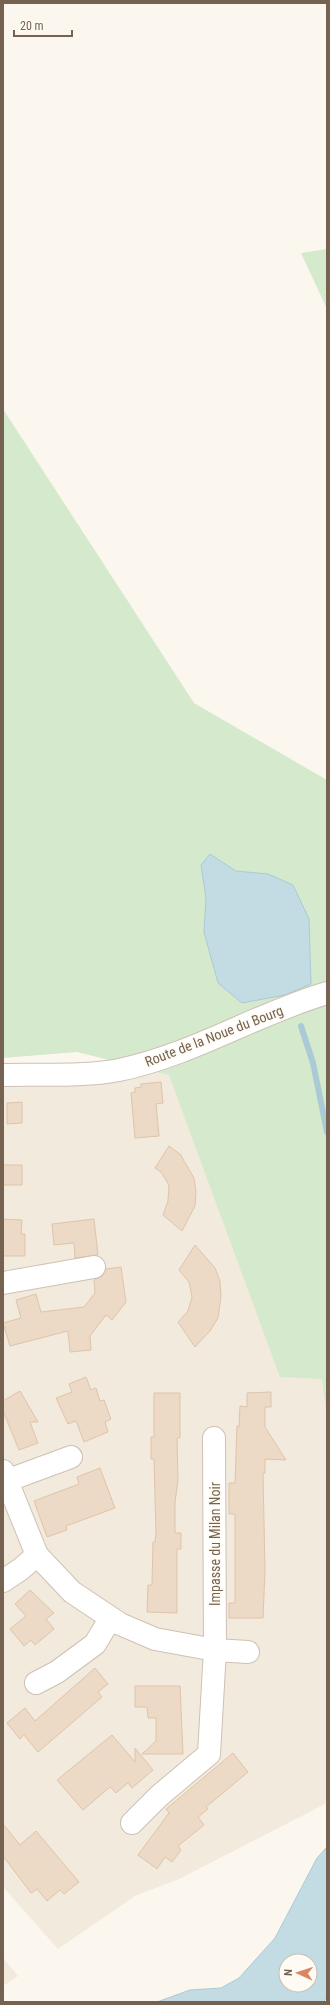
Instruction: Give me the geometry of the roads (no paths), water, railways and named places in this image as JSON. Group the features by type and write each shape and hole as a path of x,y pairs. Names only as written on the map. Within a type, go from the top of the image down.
{"street":[{"name":"Route de la Noue du Bourg","path":"3,1074 94,1073 137,1066 162,1059 250,1021 327,992"},
{"path":"3,1283 94,1267"},
{"name":"Impasse du Milan Noir","path":"132,1823 159,1796 209,1754 215,1650 214,1438"},
{"path":"72,1457 4,1476 37,1555 72,1592 110,1619 155,1639 215,1650 248,1652"},
{"path":"3,1581 21,1569 37,1555"},
{"path":"36,1683 57,1672 95,1644 110,1619"}],"water":[{"path":"210,854 236,871 268,874 293,885 309,919 311,984 285,995 242,1003 218,983 204,932 206,898 201,865"},
{"path":"327,1847 327,1998 323,2002 157,2002 190,1990 221,1988 239,1978 275,1938 317,1858"}],"waterway":[{"path":"301,1026 313,1063 327,1132"}]}
